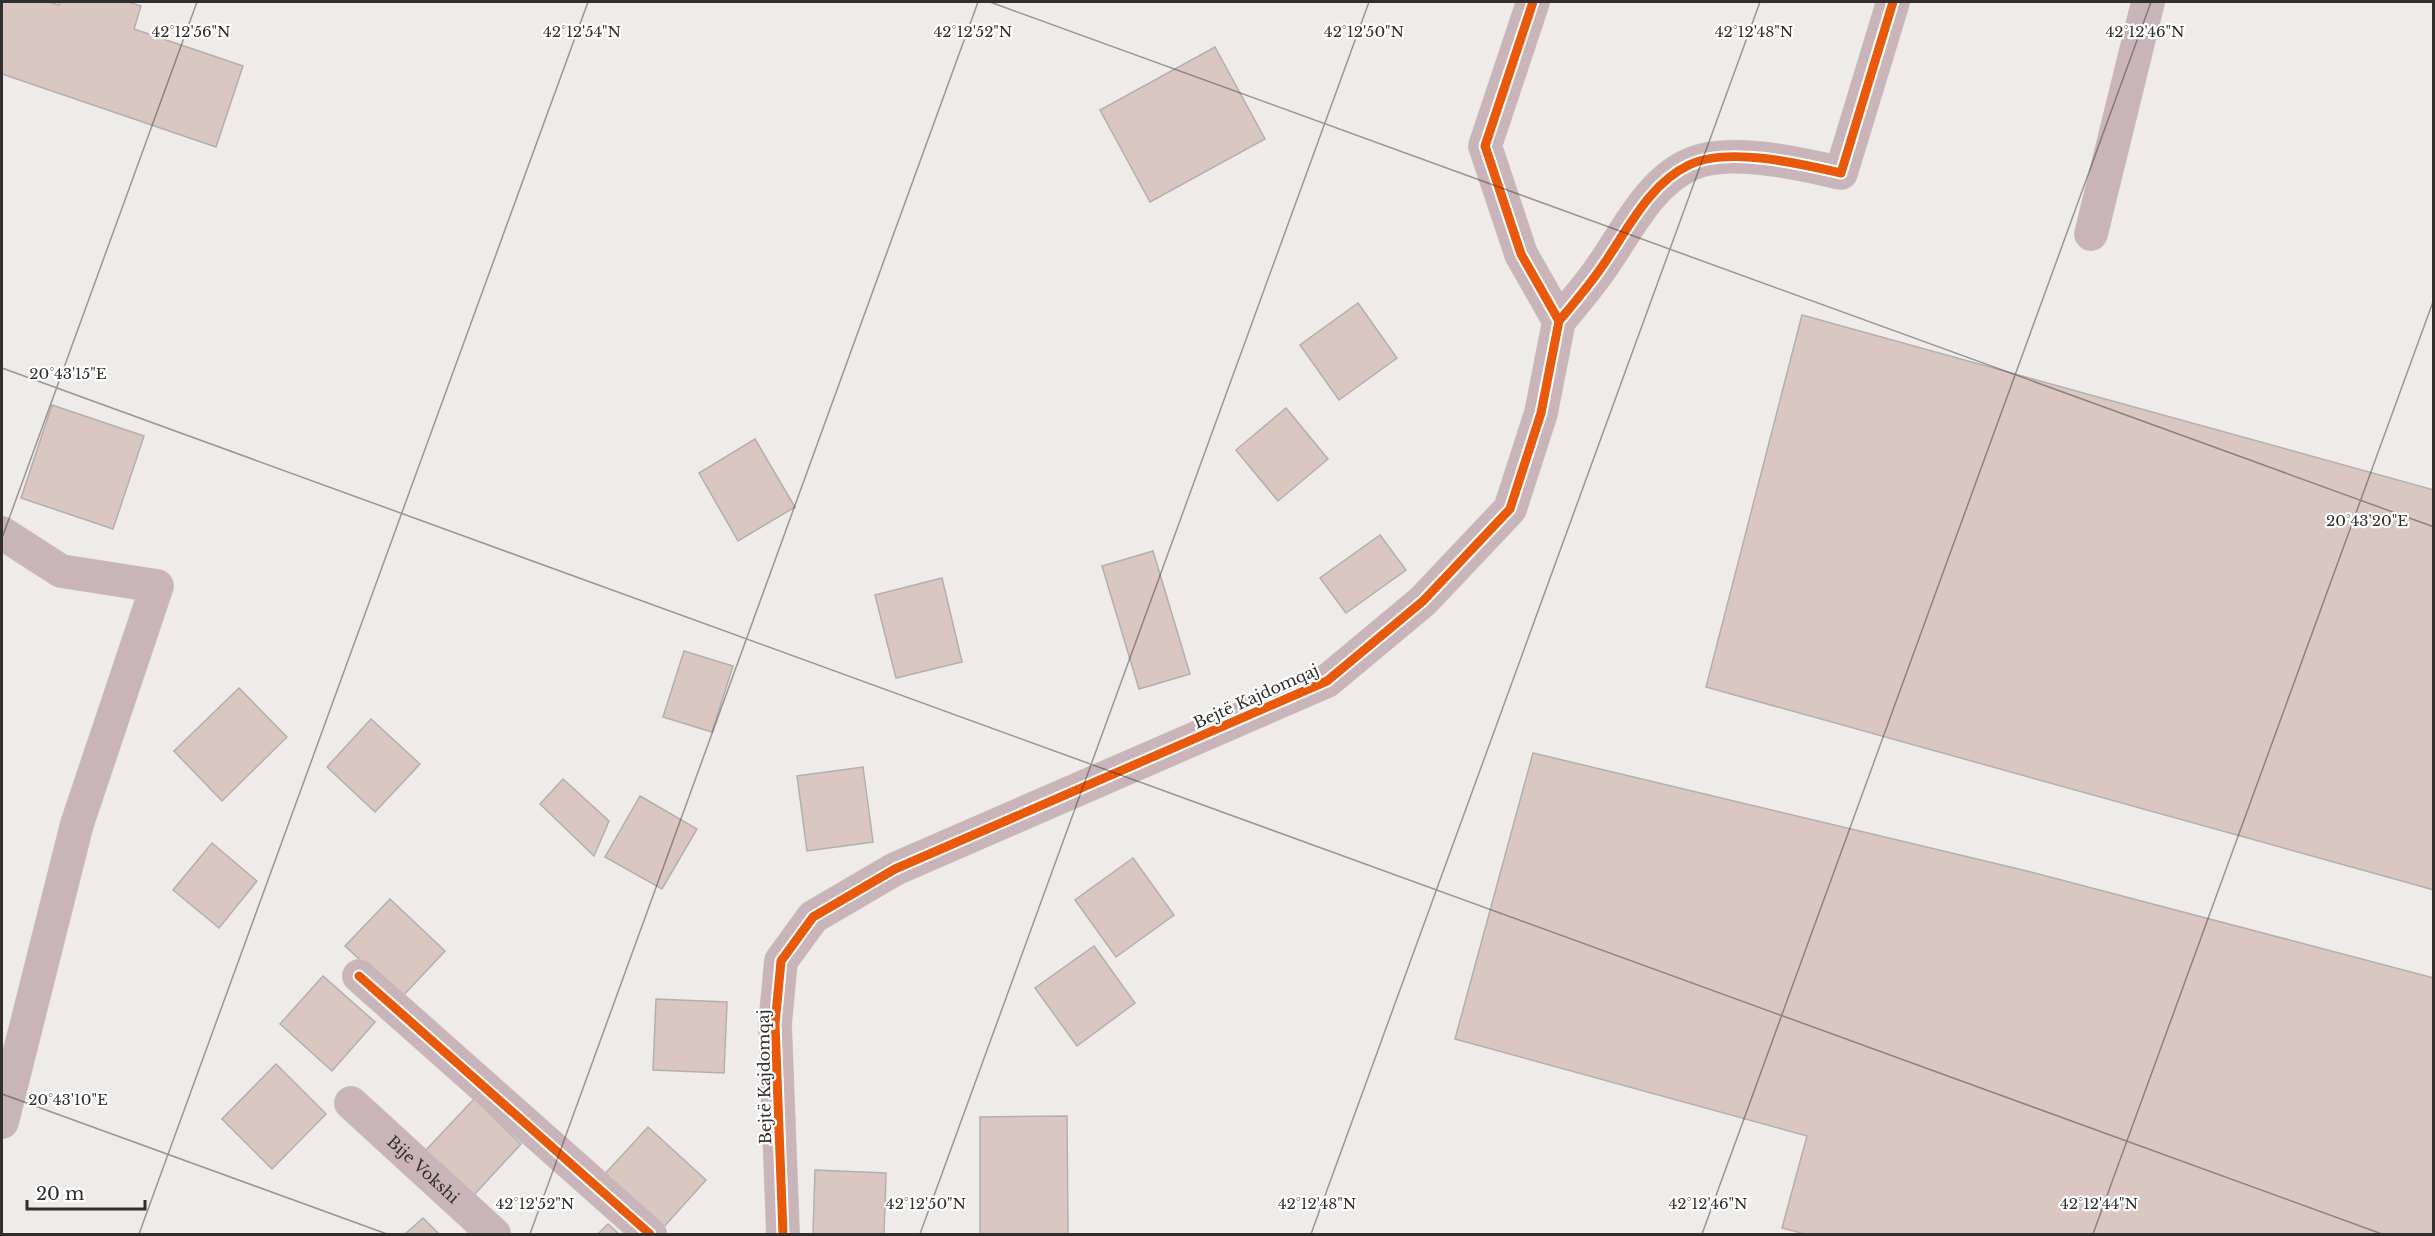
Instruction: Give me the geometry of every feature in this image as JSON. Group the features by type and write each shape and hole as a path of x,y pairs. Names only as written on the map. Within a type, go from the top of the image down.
{"street":[{"path":"1533,2 1485,146 1521,254 1559,321 1600,270 1654,191 1689,164 1723,157 1786,160 1841,173 1893,2"},
{"path":"2091,234 2148,2"},
{"name":"Bejtë Kajdomqaj","path":"783,1234 775,1024 781,961 813,917 895,869 1327,681 1423,601 1510,509 1541,413 1559,321"},
{"path":"2,533 61,571 157,586 77,824 2,1122"},
{"path":"359,976 650,1234"},
{"name":"Bije Vokshi","path":"351,1103 494,1234"}],"building":[{"path":"2,2 48,2 59,5 60,2 128,2 141,6 134,29 243,66 216,147 2,74"},
{"path":"1215,47 1265,139 1150,202 1100,110"},
{"path":"1358,303 1397,358 1339,400 1300,345"},
{"path":"1802,315 2434,490 2434,890 1706,687"},
{"path":"52,405 144,436 113,529 21,498"},
{"path":"1286,408 1328,459 1278,501 1236,450"},
{"path":"755,439 795,507 738,541 699,473"},
{"path":"1380,535 1406,570 1346,613 1320,578"},
{"path":"1153,551 1190,674 1139,689 1102,566"},
{"path":"942,578 962,662 896,678 875,595"},
{"path":"684,651 733,666 712,732 663,717"},
{"path":"239,688 287,737 222,801 174,751"},
{"path":"371,719 420,764 375,812 327,767"},
{"path":"1533,753 2027,871 2434,978 2434,1234 1805,1234 1782,1228 1807,1136 1455,1039"},
{"path":"863,767 873,842 807,851 797,776"},
{"path":"563,779 609,821 594,856 540,804"},
{"path":"640,796 697,829 662,889 605,857"},
{"path":"212,843 257,881 219,928 173,890"},
{"path":"1133,858 1174,915 1116,957 1075,900"},
{"path":"390,899 445,951 401,998 345,946"},
{"path":"1094,946 1135,1003 1077,1046 1035,988"},
{"path":"323,976 375,1022 332,1071 280,1024"},
{"path":"656,999 727,1002 724,1073 653,1070"},
{"path":"276,1064 326,1114 272,1169 222,1119"},
{"path":"474,1099 521,1144 474,1195 426,1150"},
{"path":"1067,1116 1068,1234 980,1234 980,1117"},
{"path":"648,1127 706,1180 661,1230 603,1176"},
{"path":"815,1170 886,1173 884,1234 813,1234"},
{"path":"423,1218 439,1234 405,1234"},
{"path":"608,1224 619,1234 598,1234"}],"cycle path":[{"path":"783,1234 775,1024 781,961 813,917 895,869 1327,681 1423,601 1510,509 1541,413 1559,321 1521,254 1485,146 1533,2"},
{"path":"1559,321 1596,275 1639,210 1661,184 1674,173 1689,165 1723,157 1765,158 1841,173 1893,2"},
{"path":"359,976 650,1234"}]}
